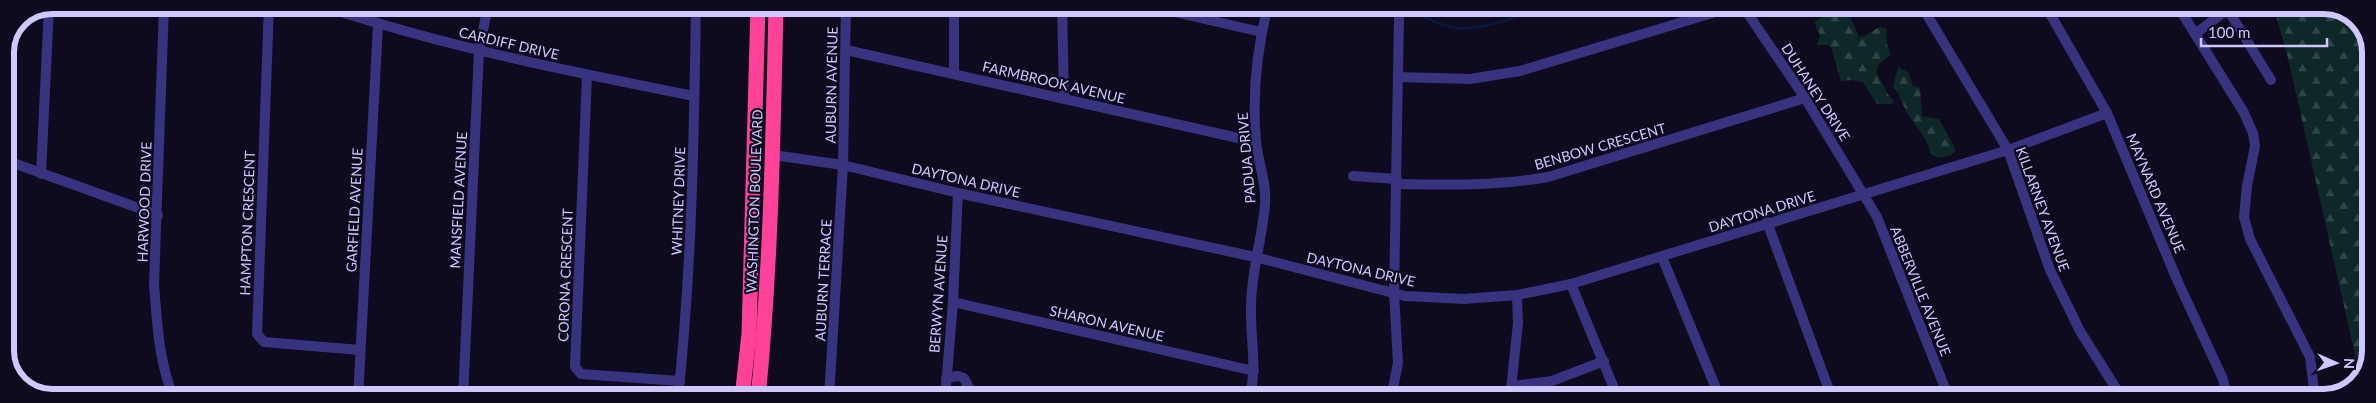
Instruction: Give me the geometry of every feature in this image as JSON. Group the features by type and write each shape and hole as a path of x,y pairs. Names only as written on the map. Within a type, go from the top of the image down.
{"highway":[{"name":"WASHINGTON BOULEVARD","path":"743,389 749,334 758,14"},
{"name":"WASHINGTON BOULEVARD","path":"759,389 763,349 773,155 776,14"}],"street":[{"path":"41,174 49,14"},
{"name":"HARWOOD DRIVE","path":"164,14 154,286 157,321 170,389"},
{"name":"HAMPTON CRESCENT","path":"269,14 257,334 264,342 360,350"},
{"name":"CARDIFF DRIVE","path":"346,14 378,25 478,51 694,96"},
{"name":"MANSFIELD AVENUE","path":"463,389 478,51 486,14"},
{"name":"WHITNEY DRIVE","path":"679,389 687,317 692,231 696,14"},
{"name":"AUBURN AVENUE","path":"843,165 846,14"},
{"path":"954,14 954,73"},
{"path":"1062,14 1064,98"},
{"path":"1183,14 1261,32"},
{"name":"PADUA DRIVE","path":"1251,389 1254,371 1251,308 1255,257 1266,204 1256,142 1255,101 1261,32 1266,14"},
{"path":"1398,77 1470,79 1511,73 1710,14"},
{"name":"DUHANEY DRIVE","path":"1746,14 1805,98 1864,195"},
{"name":"KILLARNEY AVENUE","path":"1926,14 2008,150 2050,270 2080,331 2116,389"},
{"name":"MAYNARD AVENUE","path":"2050,14 2107,113 2178,282 2223,379 2225,389"},
{"path":"2183,14 2243,111 2253,133 2255,146 2247,186 2244,217 2250,239 2310,357 2313,389"},
{"path":"2195,34 2219,14"},
{"path":"2230,14 2271,80"},
{"path":"1393,389 1398,363 1394,293 1399,18"},
{"name":"GARFIELD AVENUE","path":"358,389 378,25"},
{"name":"FARMBROOK AVENUE","path":"846,50 1256,142"},
{"name":"CORONA CRESCENT","path":"587,75 575,367 581,374 680,381"},
{"name":"BENBOW CRESCENT","path":"1353,176 1397,182 1464,186 1514,183 1548,177 1805,98"},
{"name":"DAYTONA DRIVE","path":"773,155 843,165 958,193 1255,257 1405,296 1464,299 1517,294 1571,284 1662,257 1767,222 1864,195 2008,150 2107,113"},
{"path":"14,164 158,216"},
{"name":"AUBURN TERRACE","path":"830,389 843,165"},
{"name":"BERWYN AVENUE","path":"945,389 953,302 958,193"},
{"name":"ABBERVILLE AVENUE","path":"1864,195 1877,216 1945,389"},
{"path":"1767,222 1829,389"},
{"path":"1662,257 1716,389"},
{"path":"1571,284 1615,389"},
{"path":"1512,389 1518,322 1517,294"},
{"name":"SHARON AVENUE","path":"953,302 1254,371"},
{"path":"1512,386 1552,381 1604,361"},
{"path":"946,378 958,376 964,378 970,389"}],"green space":[{"path":"1827,14 1849,14 1859,37 1879,27 1886,28 1887,44 1891,55 1879,64 1876,72 1889,96 1894,101 1892,104 1877,104 1863,82 1841,81 1831,47 1828,45 1817,45 1820,35 1814,22"},
{"path":"2276,14 2334,15 2348,22 2353,27 2361,42 2362,357 2358,368 2288,58"},
{"path":"1898,67 1908,72 1913,86 1920,88 1922,116 1939,119 1955,148 1955,152 1948,156 1937,158 1931,153 1926,140 1907,113 1898,93 1893,87"}],"waterway":[{"path":"1419,14 1455,28 1489,25 1524,14"}]}
